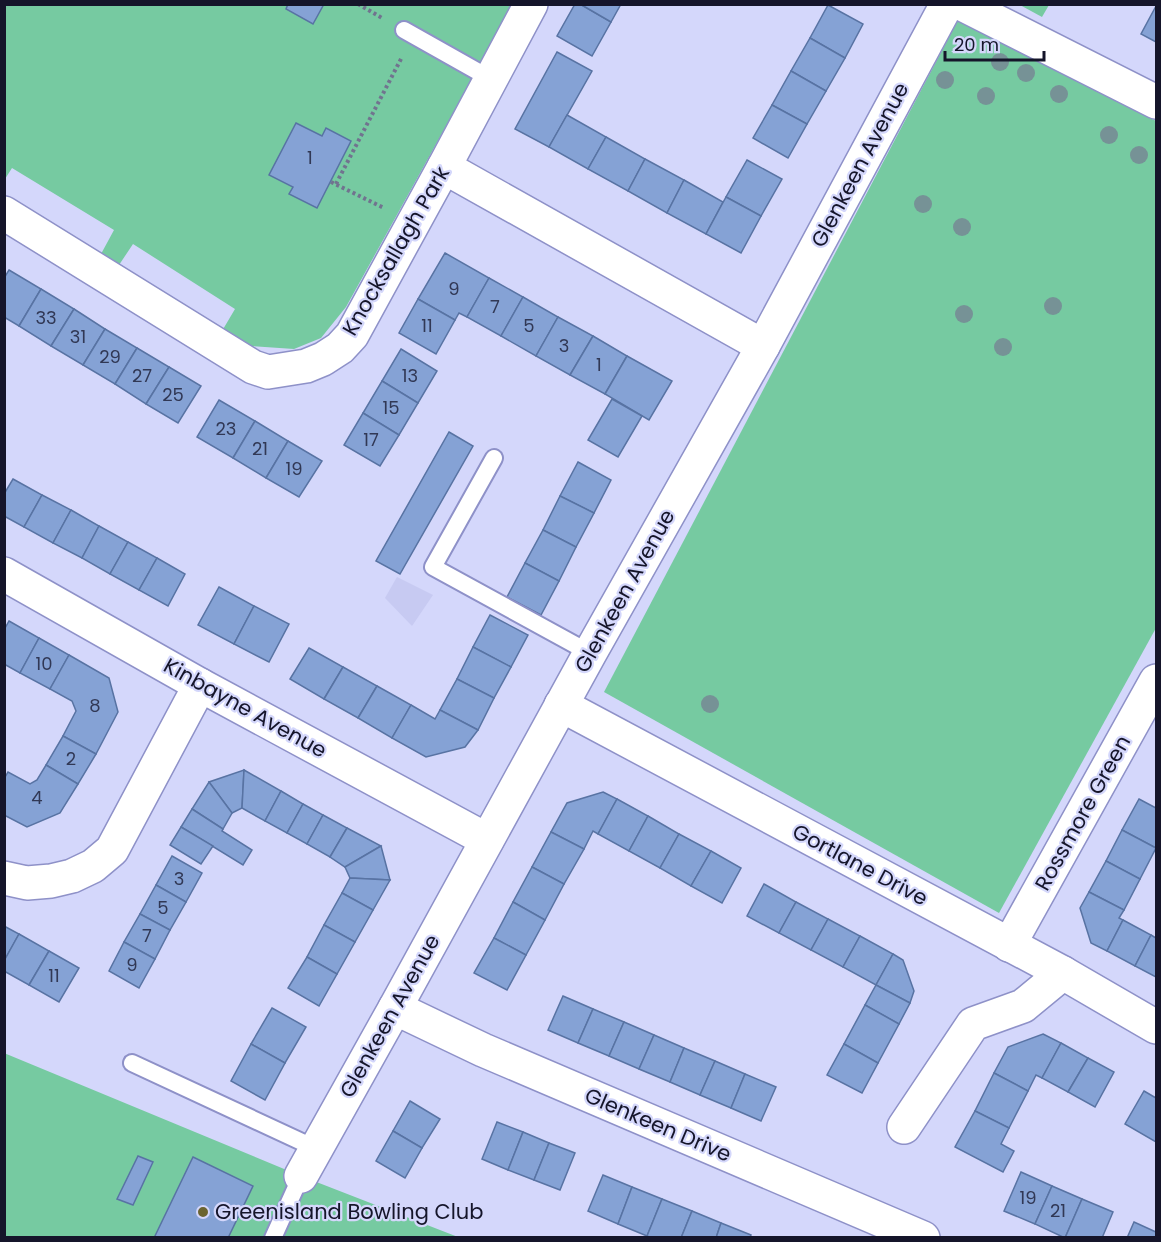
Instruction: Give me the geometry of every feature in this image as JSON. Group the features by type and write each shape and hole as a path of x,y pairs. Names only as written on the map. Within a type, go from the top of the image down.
{"street":[{"name":"Knocksallagh Park","path":"4,213 253,367 267,372 306,366 340,348 352,335 531,4"},
{"name":"Glenkeen Avenue","path":"309,1162 561,705 763,346 947,4"},
{"path":"962,4 1156,102"},
{"path":"444,167 763,346"},
{"name":"Kinbayne Avenue","path":"4,574 200,685 487,840"},
{"name":"Rossmore Green","path":"1009,945 1156,681"},
{"path":"4,878 27,882 51,881 72,876 93,866 112,850 200,685"},
{"name":"Gortlane Drive","path":"561,705 1063,973 1156,1027"},
{"path":"904,1127 973,1024 1023,1006 1063,973"},
{"name":"Glenkeen Drive","path":"395,1008 494,1054 923,1238"}],"lane":[{"path":"409,33 491,79"},
{"path":"495,458 433,567 590,653"},
{"path":"132,1063 309,1162 273,1238"}],"path":[{"path":"336,184 409,33"},
{"path":"331,182 414,223"}],"shaded area":[{"path":"397,577 433,595 412,626 385,598"}],"green space":[{"path":"5,5 513,5 346,307 321,338 294,349 251,346 222,331 235,309 133,244 119,265 101,254 114,230 12,168 5,179"},
{"path":"1020,5 1049,5 1042,17"},
{"path":"958,20 1156,121 1156,628 999,913 604,692"},
{"path":"4,1053 301,1176 458,1237 5,1237"}],"building":[{"path":"288,4 324,4 313,24 286,9"},
{"path":"575,4 580,4 611,22 592,56 557,36"},
{"path":"580,4 621,4 611,22"},
{"path":"828,5 863,24 845,58 810,38"},
{"path":"1156,6 1156,42 1141,34"},
{"path":"810,38 845,58 826,91 791,71"},
{"path":"557,52 592,71 549,147 515,129"},
{"path":"791,71 826,91 807,124 772,105"},
{"path":"772,105 807,124 788,158 753,138"},
{"path":"567,115 606,137 588,169 549,147"},
{"path":"296,123 322,136 326,128 351,141 317,208 289,194 293,187 269,175"},
{"path":"606,137 645,159 628,191 588,169"},
{"path":"645,159 684,180 667,213 628,191"},
{"path":"747,160 782,179 761,216 726,197"},
{"path":"684,180 723,202 706,234 667,213"},
{"path":"726,197 761,216 741,253 706,234"},
{"path":"445,253 489,278 467,317 459,313 455,320 418,299"},
{"path":"9,270 41,289 19,326 4,317 4,278"},
{"path":"489,278 523,297 501,336 467,317"},
{"path":"41,289 74,309 51,346 19,326"},
{"path":"523,297 558,317 536,356 501,336"},
{"path":"418,299 455,320 436,354 399,333"},
{"path":"74,309 105,329 83,365 51,346"},
{"path":"558,317 593,336 570,375 536,356"},
{"path":"105,329 137,348 115,384 83,365"},
{"path":"593,336 627,356 605,394 570,375"},
{"path":"137,348 169,367 146,404 115,384"},
{"path":"401,349 437,371 418,403 382,381"},
{"path":"627,356 672,381 649,420 605,394"},
{"path":"169,367 201,386 178,423 146,404"},
{"path":"382,381 418,403 399,435 363,413"},
{"path":"612,399 642,416 618,457 588,440"},
{"path":"219,400 255,421 233,458 197,437"},
{"path":"363,413 399,435 380,466 344,445"},
{"path":"255,421 288,441 266,478 233,458"},
{"path":"449,432 473,446 400,574 376,561"},
{"path":"288,441 322,461 299,497 266,478"},
{"path":"578,462 611,480 594,513 560,496"},
{"path":"13,479 42,495 24,527 4,516 4,494"},
{"path":"42,495 71,510 53,543 24,527"},
{"path":"560,496 594,513 576,547 543,530"},
{"path":"71,510 99,526 82,558 53,543"},
{"path":"99,526 128,542 110,574 82,558"},
{"path":"543,530 576,547 559,581 525,563"},
{"path":"128,542 157,558 139,590 110,574"},
{"path":"157,558 185,574 168,606 139,590"},
{"path":"525,563 559,581 541,615 507,597"},
{"path":"219,587 254,606 234,644 198,625"},
{"path":"254,606 289,624 269,662 234,644"},
{"path":"490,615 528,635 511,667 473,647"},
{"path":"9,621 39,638 20,673 4,664 4,630"},
{"path":"39,638 69,655 50,689 20,673"},
{"path":"473,647 511,667 494,698 457,679"},
{"path":"309,648 343,667 324,699 290,679"},
{"path":"69,655 109,678 118,712 96,754 63,736 76,711 72,701 50,689"},
{"path":"343,667 377,686 358,718 324,699"},
{"path":"457,679 494,698 478,730 440,710"},
{"path":"377,686 411,705 392,738 358,718"},
{"path":"411,705 435,719 440,710 478,730 465,747 426,757 392,738"},
{"path":"63,736 96,754 78,784 46,765"},
{"path":"46,765 78,784 60,813 27,827 4,815 4,779 8,772 30,784 37,780"},
{"path":"244,770 242,808 232,813 209,782"},
{"path":"244,770 281,791 265,821 242,808"},
{"path":"209,782 232,813 223,829 192,809"},
{"path":"281,791 303,804 287,833 265,821"},
{"path":"603,792 617,799 598,834 593,831 584,849 551,832 567,803"},
{"path":"617,799 648,816 629,851 598,834"},
{"path":"1139,799 1156,808 1156,848 1122,830"},
{"path":"303,804 323,815 307,844 287,833"},
{"path":"192,809 252,850 243,865 181,827"},
{"path":"323,815 347,828 330,857 307,844"},
{"path":"648,816 679,834 660,868 629,851"},
{"path":"181,827 213,846 201,864 170,845"},
{"path":"347,828 381,846 345,867 330,857"},
{"path":"1122,830 1156,848 1140,879 1106,861"},
{"path":"551,832 584,849 564,884 532,867"},
{"path":"679,834 711,851 691,886 660,868"},
{"path":"381,846 390,880 350,878 345,867"},
{"path":"711,851 741,868 722,903 691,886"},
{"path":"172,856 202,873 186,902 156,885"},
{"path":"1106,861 1140,879 1124,910 1089,892"},
{"path":"532,867 564,884 545,920 513,902"},
{"path":"350,878 390,880 373,910 342,893"},
{"path":"764,884 796,902 779,933 747,916"},
{"path":"156,885 186,902 170,930 140,914"},
{"path":"1089,892 1124,910 1119,918 1123,920 1107,951 1091,943 1080,908"},
{"path":"342,893 373,910 355,942 324,925"},
{"path":"513,902 545,920 526,955 494,938"},
{"path":"796,902 828,919 811,950 779,933"},
{"path":"140,914 170,930 155,959 124,942"},
{"path":"828,919 860,936 843,967 811,950"},
{"path":"1123,920 1151,935 1135,966 1107,951"},
{"path":"324,925 355,942 337,974 307,957"},
{"path":"4,926 19,934 4,961"},
{"path":"19,934 49,951 29,985 4,971 4,961"},
{"path":"1151,935 1156,938 1156,977 1135,966"},
{"path":"860,936 893,954 876,985 843,967"},
{"path":"494,938 526,955 507,990 474,973"},
{"path":"124,942 155,959 139,988 109,971"},
{"path":"49,951 79,968 59,1002 29,985"},
{"path":"893,954 903,960 914,991 910,1003 876,985"},
{"path":"307,957 337,974 319,1006 288,988"},
{"path":"876,985 910,1003 899,1024 865,1005"},
{"path":"563,996 593,1009 578,1043 548,1030"},
{"path":"865,1005 899,1024 878,1063 844,1044"},
{"path":"272,1008 306,1027 285,1063 251,1044"},
{"path":"593,1009 624,1022 609,1056 578,1043"},
{"path":"624,1022 654,1035 639,1069 609,1056"},
{"path":"1043,1034 1061,1043 1042,1078 1036,1075 1028,1091 994,1073 1008,1047"},
{"path":"654,1035 684,1048 670,1082 639,1069"},
{"path":"1061,1043 1088,1058 1068,1092 1042,1078"},
{"path":"251,1044 285,1063 265,1100 231,1081"},
{"path":"844,1044 878,1063 862,1093 827,1075"},
{"path":"684,1048 715,1061 700,1095 670,1082"},
{"path":"1088,1058 1114,1072 1095,1107 1068,1092"},
{"path":"715,1061 745,1074 731,1108 700,1095"},
{"path":"994,1073 1028,1091 1009,1128 975,1111"},
{"path":"745,1074 776,1087 761,1121 731,1108"},
{"path":"1144,1091 1156,1098 1156,1142 1125,1124"},
{"path":"410,1101 440,1119 422,1148 393,1131"},
{"path":"975,1111 1009,1128 1001,1144 1014,1151 1003,1172 955,1147"},
{"path":"497,1122 523,1132 508,1170 482,1159"},
{"path":"393,1131 422,1148 405,1178 376,1161"},
{"path":"523,1132 549,1143 534,1180 508,1170"},
{"path":"549,1143 575,1153 560,1190 534,1180"},
{"path":"138,1156 153,1162 133,1205 117,1199"},
{"name":"Greenisland Bowling Club","path":"193,1157 253,1186 228,1238 154,1238"},
{"path":"1021,1172 1052,1186 1035,1224 1004,1211"},
{"path":"603,1175 632,1187 618,1224 588,1211"},
{"path":"1052,1186 1082,1199 1065,1238 1035,1224"},
{"path":"632,1187 662,1199 647,1236 618,1224"},
{"path":"662,1199 692,1211 681,1238 647,1236"},
{"path":"1082,1199 1113,1212 1102,1238 1065,1238"},
{"path":"692,1211 721,1223 716,1238 681,1238"},
{"path":"1134,1222 1156,1232 1156,1238 1127,1238"},
{"path":"721,1223 751,1235 750,1238 716,1238"}],"place":[{"name":"Greenisland Bowling Club","path":"203,1212"}]}
